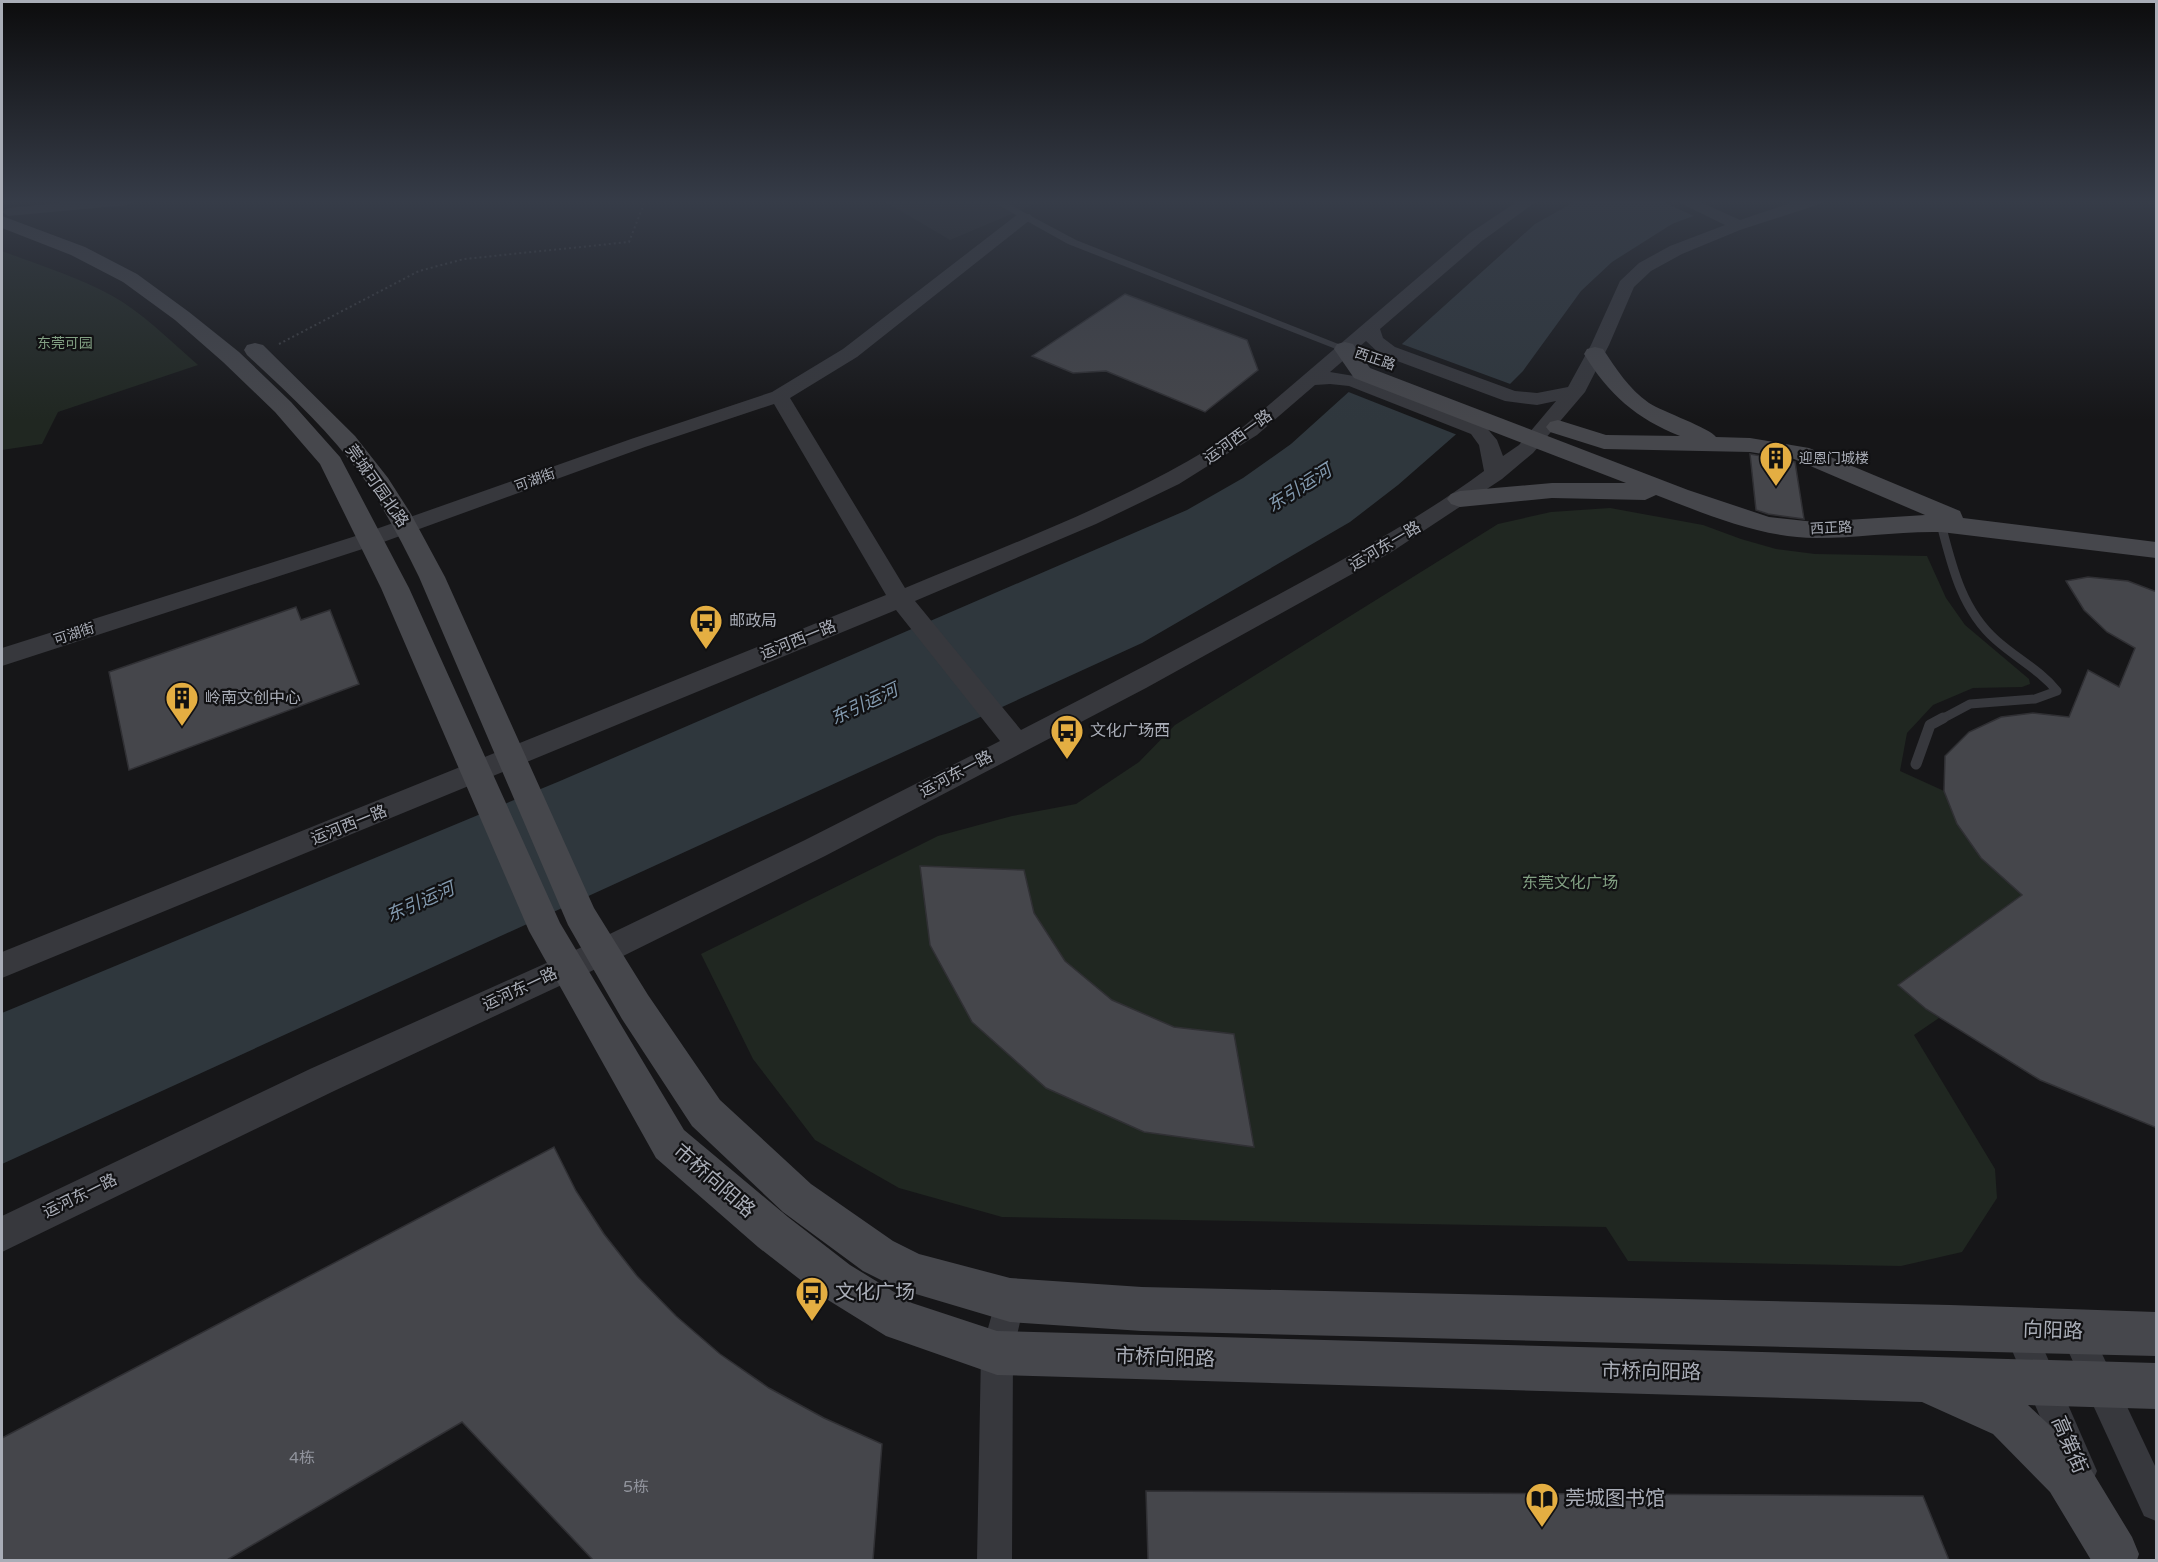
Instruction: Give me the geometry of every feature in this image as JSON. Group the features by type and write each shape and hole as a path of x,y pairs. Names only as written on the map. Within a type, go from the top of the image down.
{"main road":[{"name":"莞城可园北路","path":"122,274 183,316 231,357 283,407 331,462 400,598 492,802 572,950"},
{"name":"莞城可园北路","path":"152,274 204,308 260,354 306,398 358,455 406,526 432,577 580,915"},
{"name":"西正路","path":"1345,349 1370,366 1542,431 1679,495 1766,525 1789,529 1826,529 1908,523 1941,524 2157,550"},
{"path":"1595,354 1616,387 1639,407 1675,427 1731,444"},
{"name":"西正路","path":"1542,431 1604,441 1731,444 1768,447 1800,453 1924,507 1989,528"},
{"path":"1460,499 1509,492 1580,489 1679,495"},
{"name":"市桥向阳路","path":"580,915 572,950 670,1144 773,1232 835,1280 901,1320 997,1353 2042,1382"},
{"name":"市桥向阳路","path":"572,950 635,1007 706,1113 797,1198 878,1256 914,1274 1010,1300 1142,1308 1950,1327"},
{"name":"向阳路","path":"1950,1327 2157,1334"},
{"path":"1922,1379 2009,1418 2067,1475 2117,1557"},
{"path":"2042,1382 2157,1386"}],"street":[{"name":"可湖街","path":"2,657 370,539 638,443 779,396 850,353 951,274"},
{"path":"1153,274 1345,349"},
{"name":"运河西一路","path":"2,964 478,773 517,773 906,608 1178,478 1250,431 1433,274"},
{"name":"运河东一路","path":"2,1234 322,1080 572,950 815,848 1016,742 1137,682 1382,548 1460,499 1515,460 1575,392 1626,285 1638,274"},
{"path":"1370,327 1375,340 1370,366"},
{"path":"1309,380 1330,378 1370,366 1495,414 1575,392"},
{"path":"779,396 906,608 1016,742"},
{"path":"1495,414 1489,441 1495,475"},
{"path":"994,1560 997,1353 1010,1300"},
{"name":"高第街","path":"2019,1329 2117,1557"},
{"path":"2075,1331 2157,1504"}],"lane":[{"path":"1916,764 1930,725 1970,704 2035,699 2057,691 2046,677 1990,634 1973,612 1958,589 1941,524"}],"path":[{"path":"260,354 413,274"}],"green space":[{"name":"东莞可园","path":"2,274 64,274 96,287 144,317 198,365 58,412 42,444 2,450"},
{"name":"东莞文化广场","path":"1610,508 1703,525 1776,549 1815,554 1927,556 1946,598 1965,625 2029,679 2030,684 2022,687 1973,688 1933,705 1907,733 1900,771 1944,791 1957,824 1981,858 2022,895 1899,985 1939,1018 1914,1035 1995,1169 1997,1198 1962,1252 1901,1266 1628,1261 1606,1227 1002,1217 899,1188 815,1140 753,1059 701,954 938,836 1012,816 1076,804 1139,762 1175,725 1498,524 1551,512"}],"water":[{"name":"东引运河","path":"1480,274 1599,274 1581,291 1523,371 1485,409 1398,485 1350,522 1142,643 2,1164 2,1013 560,781 1187,510 1243,478 1291,444"}],"pier":[{"path":"1399,343 1513,385 1460,436 1346,391"}],"building":[{"path":"1125,294 1247,340 1258,370 1205,412 1106,371 1073,373 1032,356"},
{"name":"迎恩门城楼","path":"1750,454 1795,462 1804,519 1756,510"},
{"path":"2088,577 2128,581 2157,592 2157,1128 2040,1080 1926,1009 1898,985 2022,895 1981,858 1957,824 1944,791 1945,756 1969,732 2001,717 2033,713 2069,717 2088,670 2119,687 2135,648 2107,632 2084,610 2066,581"},
{"name":"岭南文创中心","path":"296,607 301,620 330,610 359,684 129,770 109,672"},
{"path":"920,866 1024,870 1034,913 1065,961 1112,1000 1174,1027 1234,1034 1254,1147 1144,1132 1046,1088 972,1022 930,945"},
{"path":"554,1147 576,1191 604,1234 637,1276 676,1316 720,1354 769,1388 824,1418 882,1444 873,1560 593,1560 462,1422 227,1560 2,1560 2,1438"},
{"name":"莞城图书馆","path":"1146,1491 1923,1496 1949,1560 1148,1560"}],"place":[{"name":"迎恩门城楼","path":"1776,487"},
{"name":"邮政局","path":"706,650"},
{"name":"岭南文创中心","path":"182,727"},
{"name":"文化广场西","path":"1067,760"},
{"name":"文化广场","path":"812,1322"},
{"name":"莞城图书馆","path":"1542,1528"}]}
